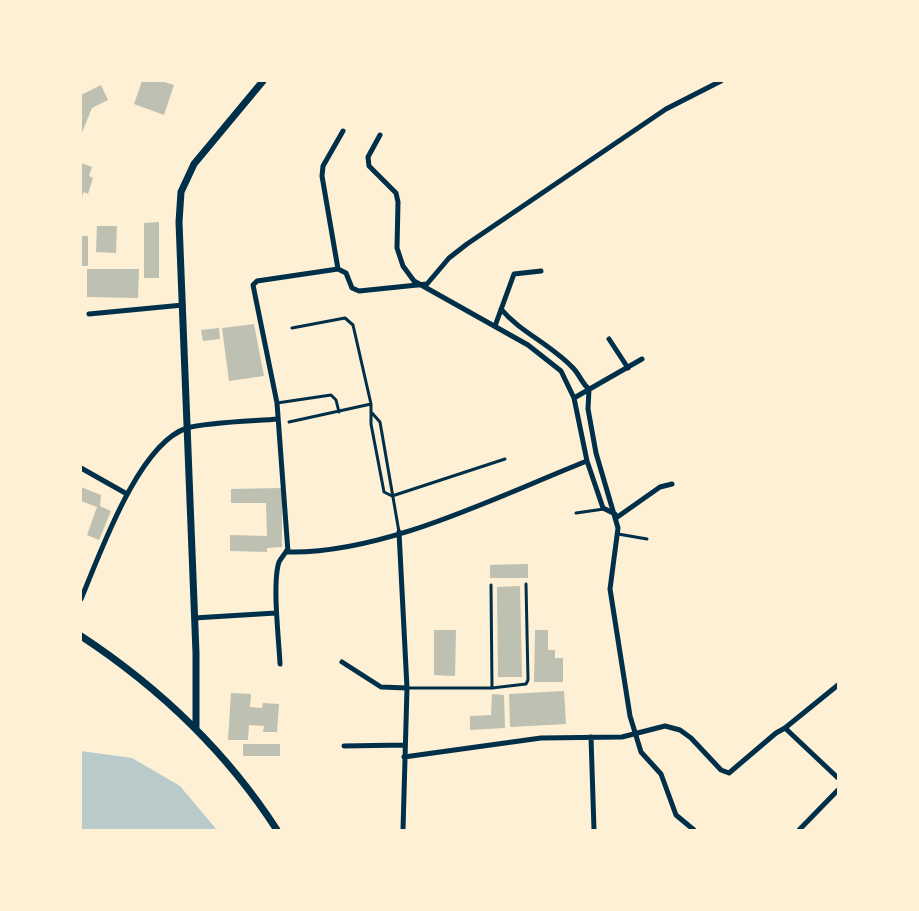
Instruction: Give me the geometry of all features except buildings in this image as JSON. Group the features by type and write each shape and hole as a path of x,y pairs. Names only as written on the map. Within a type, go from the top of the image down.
{"street":[{"path":"196,728 179,222 181,192 186,177 213,139 263,81"},
{"path":"280,664 276,613 279,563 287,550 277,403 253,285 256,281 338,269 346,273 355,290 388,290 427,284 449,258 467,244 666,109 721,81"},
{"path":"338,269 322,176 323,166 343,132"},
{"path":"380,135 368,157 369,166 396,193 398,202 397,248 403,266 420,285 495,326 552,362 568,381 574,398 587,461 604,509 616,516"},
{"path":"495,326 514,274 542,271"},
{"path":"89,314 183,304"},
{"path":"501,309 512,322 528,331 568,363 590,389 588,409 596,453 616,516 618,534 610,589 635,733 641,752 660,774 676,814 694,830"},
{"path":"609,339 628,368"},
{"path":"574,398 642,359"},
{"path":"81,599 127,494 144,464 164,443 186,428 278,419"},
{"path":"287,550 372,542 587,461"},
{"path":"81,468 127,494"},
{"path":"616,516 660,487 672,484"},
{"path":"399,532 406,688 403,830"},
{"path":"194,618 276,613"},
{"path":"81,636 143,680 196,728 240,778 277,830"},
{"path":"342,662 381,687 406,688"},
{"path":"404,757 541,738 622,737 665,726 680,730 700,746 721,770 729,773 838,685"},
{"path":"785,728 838,778"},
{"path":"591,737 594,830"},
{"path":"344,746 404,745"},
{"path":"799,830 838,790"}],"lane":[{"path":"292,328 345,318 350,320 371,404 371,424 384,492 392,496 506,459"},
{"path":"277,403 331,395 336,400 339,412"},
{"path":"289,422 371,404"},
{"path":"372,413 380,422 399,532"},
{"path":"576,513 604,509"},
{"path":"618,534 647,539"},
{"path":"406,688 522,686 528,680 526,584"},
{"path":"490,585 492,688"}],"shaded area":[{"path":"81,751 132,758 180,786 217,830 81,830"}]}
